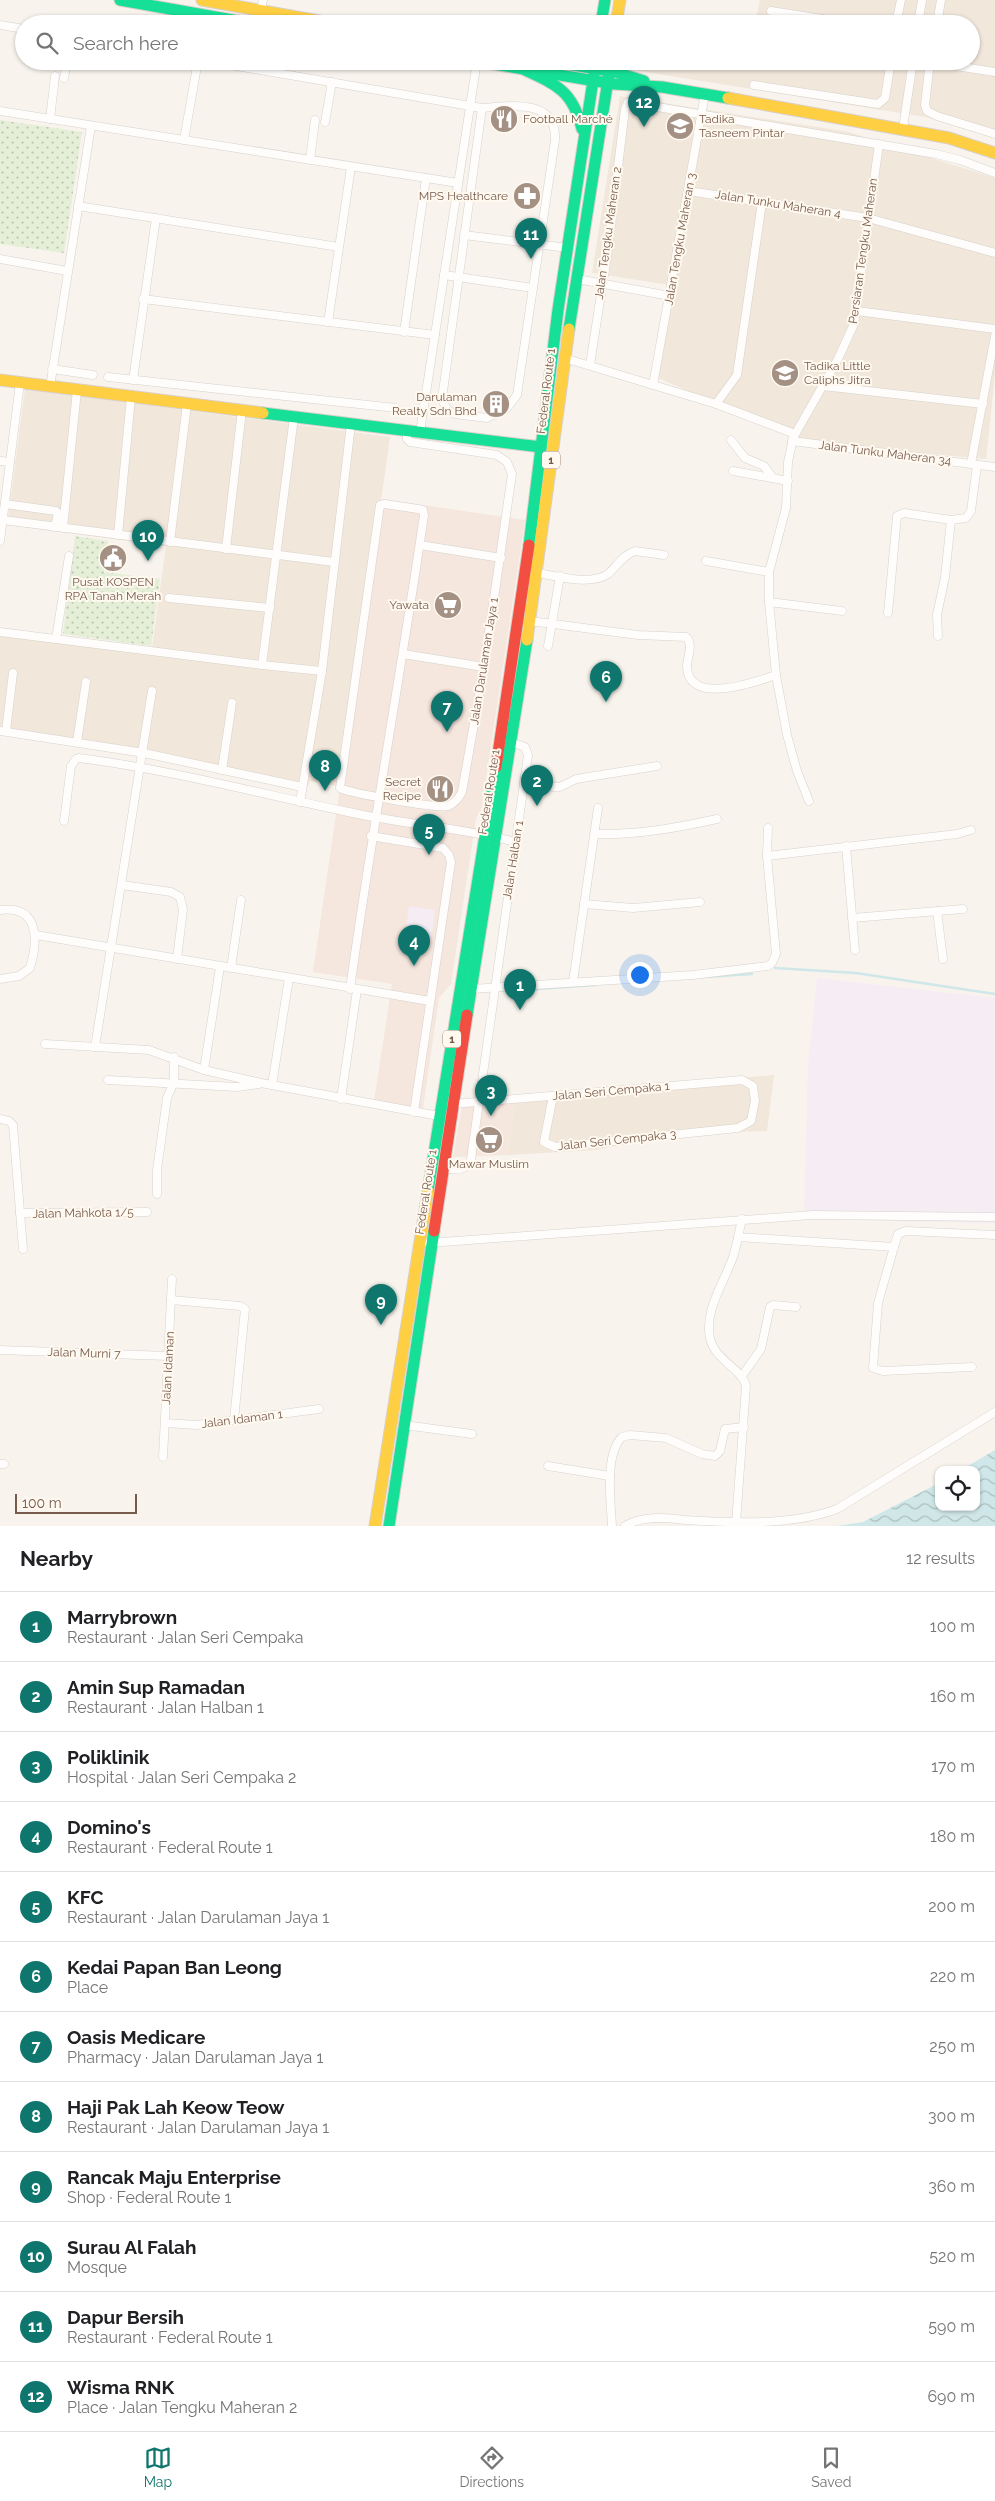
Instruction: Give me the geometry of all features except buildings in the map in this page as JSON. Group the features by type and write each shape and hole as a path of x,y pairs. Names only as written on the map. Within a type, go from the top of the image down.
{"main road":[{"path":"120,0 204,15"},
{"path":"202,0 262,5 301,15"},
{"path":"602,15 605,0"},
{"path":"618,15 620,0"},
{"path":"526,70 595,70 610,72 662,86 903,128 972,144 995,153"},
{"path":"526,70 554,83 570,95 579,112 584,137"},
{"name":"Federal Route 1","path":"389,1526 471,989 528,559 540,447 595,70"},
{"name":"Federal Route 1","path":"375,1526 439,1116 491,836 511,742 537,573 564,358 610,72"},
{"path":"0,380 540,447"}],"street":[{"path":"898,15 900,0"},
{"path":"920,15 922,0"},
{"path":"938,15 941,0"},
{"path":"771,11 797,15"},
{"path":"0,25 15,28"},
{"path":"64,78 65,70"},
{"path":"184,140 196,70"},
{"path":"260,70 482,108 523,106 537,109 554,127 555,140 518,390 514,401 508,408 487,418 455,414 447,410 443,404 442,394 482,108"},
{"path":"420,432 475,70"},
{"path":"754,85 878,104 885,98 890,70"},
{"path":"903,128 912,70"},
{"path":"929,70 925,105 927,110 937,116 995,134"},
{"path":"980,70 995,72"},
{"path":"50,119 55,76"},
{"path":"326,122 332,82"},
{"name":"Jalan Tengku Maheran 3","path":"653,385 706,94"},
{"name":"Jalan Tengku Maheran 2","path":"590,365 625,109 628,102 702,113"},
{"path":"0,111 458,184"},
{"path":"702,113 960,160 995,173"},
{"path":"310,160 316,120"},
{"path":"50,387 91,126"},
{"name":"Persiaran Tengku Maheran","path":"794,437 847,342 857,311 879,144"},
{"path":"328,322 351,167"},
{"path":"404,332 426,178"},
{"name":"Jalan Tunku Maheran 4","path":"688,191 868,218 995,253"},
{"path":"716,404 737,375 762,202"},
{"path":"78,206 339,247"},
{"path":"133,380 156,218"},
{"path":"464,235 568,248"},
{"path":"0,259 67,271"},
{"path":"444,275 533,288"},
{"path":"577,279 670,296"},
{"path":"143,299 435,336"},
{"path":"857,311 995,329"},
{"path":"888,613 897,516 904,514 961,520 968,516 983,404 995,336"},
{"name":"Jalan Tunku Maheran 34","path":"564,358 716,404 794,437 995,467"},
{"path":"52,369 93,375"},
{"path":"108,377 396,408"},
{"path":"0,541 20,383"},
{"path":"823,386 983,404"},
{"path":"59,528 77,390"},
{"path":"118,535 131,397"},
{"path":"170,542 187,404"},
{"path":"226,549 242,410"},
{"path":"262,666 294,417"},
{"path":"300,802 322,671 351,424"},
{"name":"Jalan Darulaman Jaya 1","path":"378,796 441,806 451,805 459,798 484,666 512,471 503,458 484,453 410,442 407,440 407,430"},
{"path":"794,437 788,462 786,508 769,572 769,602 776,675 787,735 797,772 809,801"},
{"path":"484,453 485,440"},
{"path":"731,440 745,458 764,466 774,478"},
{"path":"0,461 10,462"},
{"path":"733,471 788,481"},
{"path":"5,504 56,511 58,513 59,528"},
{"path":"341,1099 371,836 403,654 424,515 423,510 385,504 380,505 340,782 340,788 346,791 378,796"},
{"path":"2,520 334,562"},
{"path":"938,636 938,615 945,577 951,520"},
{"path":"420,545 501,558"},
{"path":"537,573 591,579 604,576 635,551 664,555"},
{"path":"56,639 69,556"},
{"path":"706,561 769,572"},
{"path":"548,646 560,576"},
{"path":"169,598 270,608"},
{"path":"769,602 842,611"},
{"path":"530,621 638,635 686,637 690,643 688,673 692,681 705,687 736,687 776,675"},
{"path":"0,632 262,666 322,671"},
{"path":"403,654 484,666"},
{"path":"13,673 3,731 144,753 302,787"},
{"path":"78,742 86,682"},
{"path":"95,1047 113,948 152,691"},
{"path":"222,770 232,703"},
{"name":"Jalan Halban 1","path":"444,1169 462,1170 469,1164 479,1102 528,752 522,745 511,742"},
{"path":"64,821 72,766 76,759 142,766 374,818 491,836 515,842"},
{"path":"524,786 560,787 576,779 657,766"},
{"path":"574,982 598,808"},
{"path":"595,834 622,835 655,832 717,818"},
{"path":"471,989 755,969 772,963 776,954 767,856 768,828"},
{"path":"767,856 957,834 971,830"},
{"path":"371,836 443,848 449,855 451,862 414,1112"},
{"path":"846,846 855,950"},
{"path":"122,885 171,892 180,897 183,909 177,959"},
{"path":"231,968 241,900"},
{"path":"584,904 633,908 700,902"},
{"path":"0,910 14,909 23,914 34,927 36,935 31,964 27,971 19,976 0,979"},
{"path":"852,918 963,909"},
{"path":"936,911 943,959"},
{"path":"36,935 430,1001"},
{"path":"204,1070 220,967"},
{"path":"272,1085 288,978"},
{"path":"45,1044 149,1050 174,1057 204,1070 261,1083 439,1116"},
{"path":"157,1194 156,1170 168,1098 174,1082 174,1057"},
{"path":"108,1080 174,1082 237,1087 261,1083"},
{"name":"Jalan Seri Cempaka 1","path":"453,1104 742,1080 753,1086 755,1100 752,1121 738,1128"},
{"name":"Jalan Seri Cempaka 3","path":"553,1096 544,1138 544,1142 550,1146 738,1128"},
{"path":"0,1119 9,1121 13,1125 23,1249"},
{"name":"Jalan Mahkota 1/5","path":"20,1213 147,1212"},
{"path":"420,1243 812,1215 995,1217"},
{"path":"736,1523 746,1390 742,1376 723,1361 714,1350 709,1328 712,1308 731,1263 742,1219"},
{"path":"972,1368 883,1371 873,1368 880,1291 897,1236 902,1232 995,1235"},
{"path":"738,1237 894,1247"},
{"name":"Jalan Idaman","path":"163,1457 172,1279"},
{"path":"171,1300 240,1306 245,1309 234,1420"},
{"path":"742,1376 761,1349 770,1307 773,1305 796,1307"},
{"name":"Jalan Murni 7","path":"0,1350 168,1356"},
{"name":"Jalan Idaman 1","path":"165,1423 197,1425 320,1409"},
{"path":"625,1526 636,1520 656,1518 785,1524 826,1515 995,1412"},
{"path":"404,1425 472,1434"},
{"path":"612,1526 610,1476 619,1440 625,1436 666,1438 702,1454 715,1456 720,1450 725,1429 744,1427"},
{"path":"548,1466 610,1476"}],"shaded area":[{"path":"760,0 995,0 995,135 925,117 633,70 980,70 980,15 757,15"},
{"path":"620,96 849,132 995,178 995,375 986,459 805,443 656,377 670,285 592,273"},
{"path":"25,389 390,437 341,787 310,781 308,786 138,753 0,735 0,628 152,648 166,546 7,525"},
{"path":"382,499 525,520 481,812 476,818 451,984 439,998 422,1115 373,1108 392,984 313,972"},
{"path":"409,906 435,910 431,940 405,936"},
{"path":"817,978 995,998 995,1223 804,1219 808,1064"},
{"path":"774,1075 767,1131 661,1135 597,1150 507,1155 516,1095"},
{"path":"516,1095 507,1155 453,1157 463,1099"}],"green space":[{"path":"0,120 82,132 64,253 0,244"},
{"path":"75,536 108,541 104,572 160,579 151,646 63,634"}],"water":[{"path":"995,1450 995,1526 837,1526 863,1522 935,1485 935,1511 980,1511 980,1466 968,1466"}],"waterway":[{"path":"775,968 856,973 995,994"},
{"path":"706,977 752,974"},
{"path":"508,991 596,985"}],"traffic: fast":[{"path":"120,0 204,15"},
{"path":"602,15 605,0"},
{"path":"525,70 547,80 569,98 574,106 582,129"},
{"path":"529,70 614,84 662,87 728,98"},
{"path":"529,545 558,310 595,70"},
{"path":"603,70 644,81"},
{"path":"569,329 610,70"},
{"path":"263,413 541,447"},
{"path":"467,1015 527,640"},
{"path":"428,1191 496,767"},
{"path":"389,1526 434,1231"}],"traffic: slow":[{"path":"202,0 286,15"},
{"path":"618,15 620,0"},
{"path":"728,98 949,138 995,153"},
{"path":"527,640 569,329"},
{"path":"0,380 263,413"},
{"path":"375,1526 428,1191"}],"traffic: jam":[{"path":"496,767 529,545"},
{"path":"434,1231 467,1015"}],"place":[{"name":"Football Marché","path":"504,119"},
{"name":"Tadika Tasneem Pintar","path":"680,126"},
{"name":"Wisma RNK","path":"644,127"},
{"name":"MPS Healthcare","path":"527,196"},
{"name":"Dapur Bersih","path":"531,259"},
{"name":"Tadika Little Caliphs Jitra","path":"785,373"},
{"name":"Darulaman Realty Sdn Bhd","path":"496,404"},
{"name":"Pusat KOSPEN RPA Tanah Merah","path":"113,558"},
{"name":"Surau Al Falah","path":"148,561"},
{"name":"Yawata","path":"448,605"},
{"name":"Kedai Papan Ban Leong","path":"606,702"},
{"name":"Oasis Medicare","path":"447,732"},
{"name":"Secret Recipe","path":"440,789"},
{"name":"Haji Pak Lah Keow Teow","path":"325,791"},
{"name":"Amin Sup Ramadan","path":"537,806"},
{"name":"KFC","path":"429,855"},
{"name":"Domino's","path":"414,966"},
{"name":"Marrybrown","path":"520,1010"},
{"name":"Poliklinik","path":"491,1116"},
{"name":"Mawar Muslim","path":"489,1140"},
{"name":"Rancak Maju Enterprise","path":"381,1325"}]}
